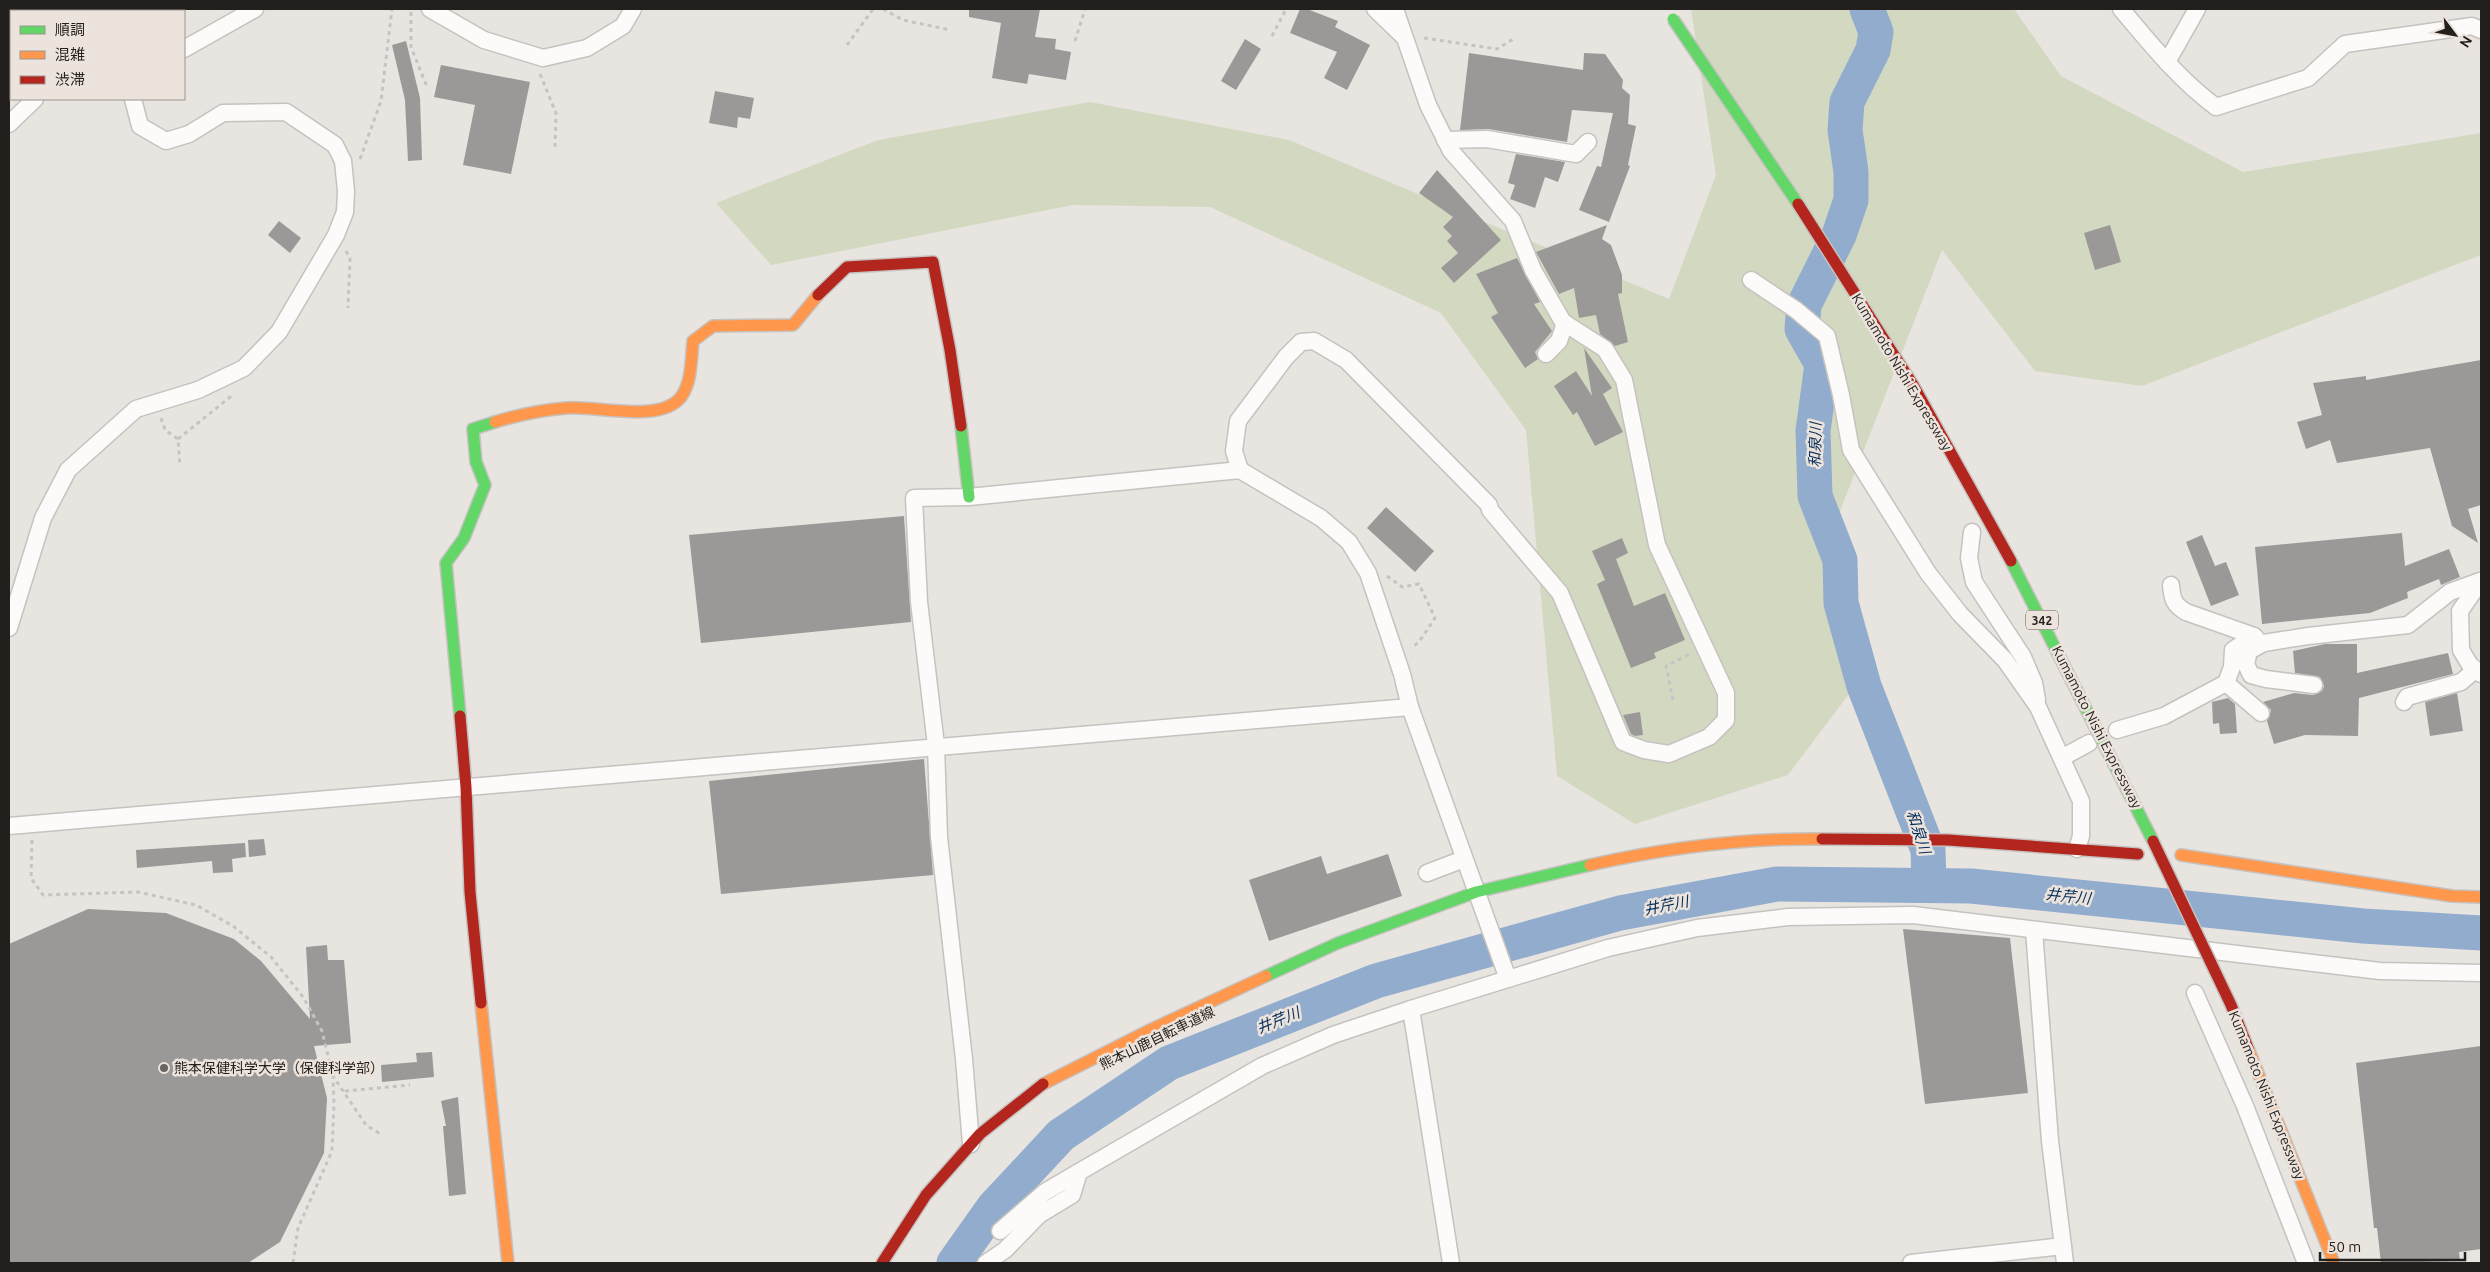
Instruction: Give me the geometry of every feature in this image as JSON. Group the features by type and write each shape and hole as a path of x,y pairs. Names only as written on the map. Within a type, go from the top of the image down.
{"main road":[{"name":"Kumamoto Nishi Expressway","path":"1673,19 1795,199 1914,385 2027,590 2129,790 2231,1005 2334,1263"},
{"path":"508,1263 470,892 466,787 446,563 464,538 485,485 476,462 473,429 506,418 578,408 649,412 675,403 687,386 693,341 713,326 793,325 820,292 847,268 933,262 942,302 958,402 968,497"},
{"path":"882,1263 926,1195 971,1144 980,1134 1038,1088 1152,1029 1338,943 1476,892 1633,855 1779,838 1948,840 2138,854"},
{"path":"2181,854 2452,896 2481,897"}],"street":[{"path":"185,48 255,9"},
{"path":"430,9 484,40 543,58 587,48 623,26 633,9"},
{"path":"1375,9 1406,38"},
{"path":"1240,470 1234,451 1238,421 1286,356 1301,342 1314,341 1346,360 1489,505 1490,510 1560,592 1623,742 1644,750 1669,754 1709,737 1726,720 1726,693 1657,546 1624,380 1605,349 1565,323 1533,270 1513,221 1451,151 1428,105 1395,9"},
{"path":"2121,9 2167,62 2199,94 2216,107 2308,78 2345,44 2472,26 2481,30"},
{"path":"2167,62 2197,9"},
{"path":"9,124 34,100"},
{"path":"9,628 43,518 68,470 136,409 198,390 244,368 279,332 336,235 345,212 346,190 343,161 335,145 286,112 223,113 189,134 166,141 140,126 133,100"},
{"path":"1445,140 1487,139 1576,154 1588,142"},
{"path":"1751,280 1796,310 1827,336 1841,395 1851,450 1928,573 1960,614 2005,660 2038,708 2063,757 2081,801 2081,836 2077,849"},
{"path":"1546,354 1559,341 1565,323"},
{"path":"971,1144 964,1059 939,837 936,745 919,602 914,498 968,497 1240,470 1321,518 1349,542 1368,573 1398,660 1410,706 1476,892 1483,904 1485,916 1508,975"},
{"path":"1972,532 1969,558 1974,582 2023,657 2034,683 2038,708"},
{"path":"2117,730 2164,716 2226,683 2232,667 2234,650 2259,640 2408,625 2450,592 2481,581"},
{"path":"2404,702 2407,697 2462,682 2478,672 2470,666 2461,650 2460,611 2481,581"},
{"path":"2171,585 2171,596 2176,606 2186,612 2259,640"},
{"path":"2259,640 2249,651 2246,664 2251,675 2266,679 2314,685"},
{"path":"2226,683 2261,713"},
{"path":"9,826 936,745 1410,706"},
{"path":"2063,757 2089,743"},
{"path":"1427,873 1464,859"},
{"path":"1000,1230 1045,1192 1079,1172 1262,1066 1333,1035 1508,975 1608,948 1688,930 1788,918 1913,915 2380,971 2481,973"},
{"path":"2034,930 2050,1141 2065,1263"},
{"path":"2195,993 2245,1106 2306,1263"},
{"path":"1411,1008 1451,1263"},
{"path":"986,1263 1005,1250 1039,1215 1072,1195 1079,1172"},
{"path":"1911,1263 2063,1246"}],"path":[{"path":"358,166 381,101 392,9"},
{"path":"412,9 411,47 427,87"},
{"path":"847,45 872,9"},
{"path":"883,9 903,20 950,30"},
{"path":"1075,41 1085,9"},
{"path":"1272,36 1286,9"},
{"path":"1406,38 1433,38 1497,49 1515,38"},
{"path":"528,54 545,84 556,113 555,148"},
{"path":"336,235 350,258 348,308"},
{"path":"155,403 166,430 178,439 180,466"},
{"path":"1357,555 1402,587 1419,584 1435,618 1419,642 1398,660"},
{"path":"1673,700 1666,666 1704,646"},
{"path":"32,824 31,878 43,895 138,892 196,905 233,926 271,957 304,997 322,1031 333,1076 334,1104 332,1151 298,1228 293,1263"},
{"path":"333,1076 366,1125 382,1135"},
{"path":"344,1091 410,1085"}],"green space":[{"path":"1691,9 2014,9 2061,76 2243,172 2481,133 2481,255 2142,386 2035,371 1942,250 1824,552 1855,686 1788,775 1635,824 1557,776 1526,430 1441,313 1210,207 1073,205 771,265 716,203 878,140 1090,102 1289,140 1669,299 1716,175"}],"building":[{"path":"969,9 1040,9 1035,37 1056,39 1055,49 1071,52 1066,80 1029,74 1027,84 992,78 1001,23 969,17"},
{"path":"1300,9 1307,9 1338,21 1335,27 1370,45 1347,90 1324,78 1337,52 1290,33"},
{"path":"1245,39 1261,49 1236,90 1221,81"},
{"path":"406,41 420,98 422,160 408,161 405,100 392,45"},
{"path":"1469,53 1583,70 1584,53 1605,54 1623,80 1622,88 1630,95 1628,124 1636,126 1628,165 1630,166 1609,222 1579,210 1597,166 1601,167 1613,113 1572,110 1567,142 1488,129 1460,130"},
{"path":"441,65 530,82 511,174 463,165 475,105 434,97"},
{"path":"715,91 754,98 750,119 738,117 737,128 709,123"},
{"path":"1516,154 1565,162 1558,182 1545,177 1535,208 1510,199 1515,185 1508,183"},
{"path":"1437,170 1501,240 1454,283 1441,268 1458,253 1447,241 1452,236 1443,227 1453,217 1419,193"},
{"path":"279,221 301,238 290,253 268,235"},
{"path":"1607,225 1602,239 1611,245 1622,275 1622,293 1618,294 1628,342 1615,346 1600,334 1596,315 1579,318 1574,288 1559,294 1536,252"},
{"path":"2110,225 2121,262 2095,270 2084,233"},
{"path":"1517,258 1540,302 1534,304 1552,331 1535,352 1538,359 1525,368 1491,317 1498,313 1476,274"},
{"path":"1584,348 1612,388 1603,394 1623,432 1595,446 1577,412 1573,415 1554,386 1576,371 1592,396"},
{"path":"2481,360 2481,505 2468,509 2478,543 2452,526 2430,448 2337,463 2330,440 2306,449 2297,422 2322,415 2313,383 2366,376 2366,380"},
{"path":"1386,507 1434,551 1415,572 1367,528"},
{"path":"904,516 911,622 701,643 689,535"},
{"path":"2402,533 2405,566 2449,549 2460,577 2441,585 2439,579 2407,592 2408,598 2370,613 2262,624 2255,547"},
{"path":"2202,535 2215,566 2226,562 2239,595 2211,606 2186,542"},
{"path":"1622,538 1628,553 1616,559 1634,606 1665,593 1685,640 1654,653 1656,658 1631,668 1597,584 1605,580 1592,551"},
{"path":"2325,644 2357,644 2357,673 2448,653 2453,674 2359,698 2358,736 2305,735 2274,744 2267,721 2271,710 2263,702 2294,693 2313,695 2322,691 2324,686 2320,677 2295,673 2293,651"},
{"path":"2457,693 2463,731 2430,736 2425,702"},
{"path":"2228,698 2235,704 2237,733 2220,734 2219,723 2213,724 2212,702"},
{"path":"1640,712 1643,735 1635,736 1631,734 1623,715"},
{"path":"924,759 933,875 721,894 709,781"},
{"path":"264,839 266,855 249,857 248,840"},
{"path":"245,843 246,857 232,859 233,872 213,873 212,861 137,868 136,850"},
{"path":"1388,854 1402,896 1269,941 1249,880 1321,856 1327,874"},
{"name":"熊本保健科学大学（保健科学部）","path":"88,909 166,913 234,939 261,961 310,1019 306,947 327,945 328,960 344,960 351,1043 314,1046 327,1098 324,1153 280,1242 248,1263 9,1263 9,944"},
{"path":"1903,929 2010,938 2028,1093 1925,1104"},
{"path":"2481,1046 2481,1249 2459,1252 2460,1261 2381,1263 2377,1228 2374,1228 2356,1063"},
{"path":"432,1052 434,1077 382,1082 381,1065 417,1062 416,1053"},
{"path":"458,1097 466,1194 449,1196 443,1126 446,1126 441,1101"}],"waterway":[{"name":"和泉川","path":"1867,9 1876,32 1873,50 1847,102 1845,130 1851,172 1851,200 1839,235 1804,305 1802,329 1822,364 1813,431 1815,496 1840,560 1841,603 1864,686 1928,850 1929,885"},
{"name":"井芹川","path":"954,1263 993,1208 1061,1135 1169,1063 1376,981 1620,913 1777,884 1971,886 2363,926 2481,933"}],"traffic: fast":[{"path":"1673,19 1798,204"},
{"path":"460,716 446,563 464,538 485,485 476,462 473,429 495,422"},
{"path":"961,426 969,497"},
{"path":"2011,561 2153,841"},
{"path":"1266,976 1338,943 1476,892 1590,865"}],"traffic: slow":[{"path":"495,422 530,413 566,408 643,412 658,410 671,405 685,391 690,370 693,341 713,326 793,325 818,295"},
{"path":"1590,865 1705,845 1764,840 1822,839"},
{"path":"2181,855 2452,896 2481,897"},
{"path":"1043,1084 1152,1029 1266,976"},
{"path":"481,1003 508,1263"},
{"path":"2248,1048 2334,1263"}],"traffic: jam":[{"path":"1798,204 1913,385 2011,561"},
{"path":"818,295 847,267 933,262 950,350 961,426"},
{"path":"460,716 466,787 470,892 481,1003"},
{"path":"1822,839 1948,840 2138,854"},
{"path":"2153,841 2231,1005 2248,1048"},
{"path":"882,1263 926,1195 980,1134 1043,1084"}],"place":[{"name":"熊本保健科学大学（保健科学部）","path":"164,1068"}]}
